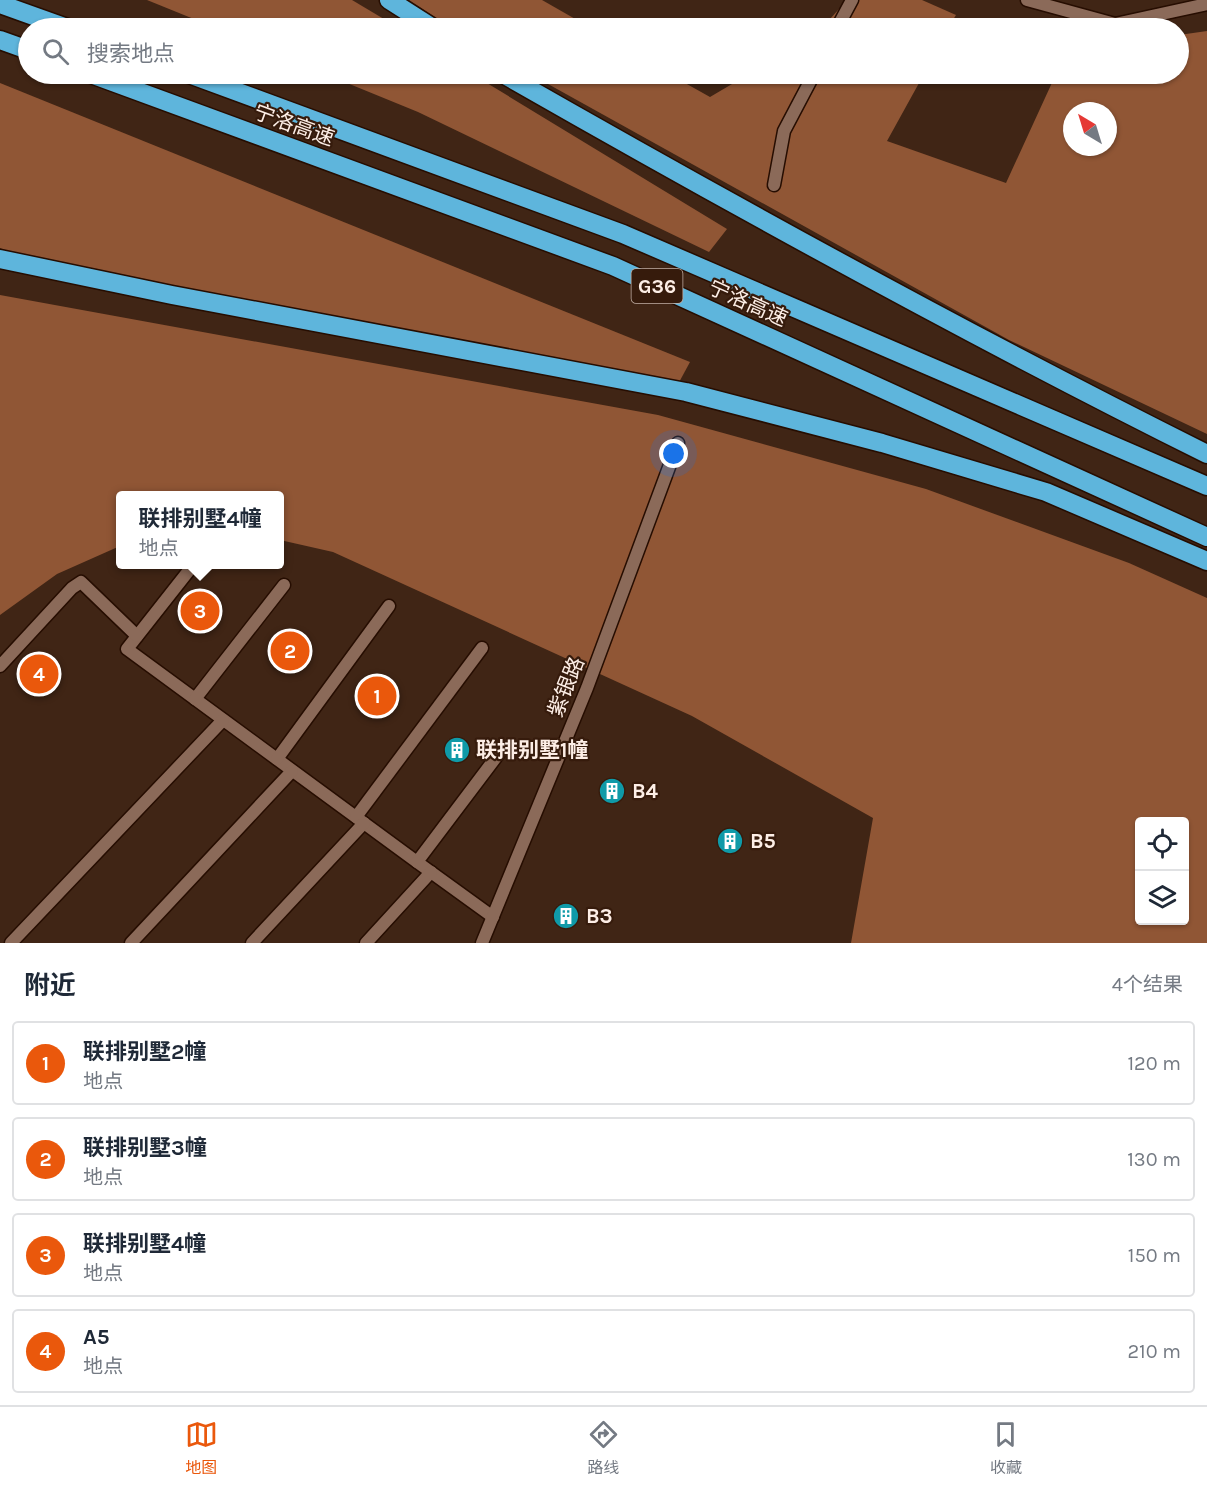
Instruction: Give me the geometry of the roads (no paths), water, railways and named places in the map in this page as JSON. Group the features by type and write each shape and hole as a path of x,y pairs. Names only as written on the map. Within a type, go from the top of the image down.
{"highway":[{"path":"389,0 417,18"},
{"path":"0,4 39,18"},
{"path":"0,40 18,46"},
{"name":"宁洛高速","path":"118,84 613,266 1207,537"},
{"name":"宁洛高速","path":"216,84 623,234 1207,486"},
{"path":"520,84 627,145 1045,374 1207,454"},
{"path":"0,259 172,295 686,392 882,443 1046,492 1207,561"}],"lane":[{"path":"842,18 852,0"},
{"path":"1027,0 1093,18"},
{"path":"1143,18 1207,4"},
{"path":"774,185 784,131 809,84"},
{"name":"紫银路","path":"482,943 587,688 678,443"},
{"path":"190,569 127,649 431,873 493,916"},
{"path":"0,666 72,588 81,582 137,636"},
{"path":"195,699 284,585"},
{"path":"277,759 389,606"},
{"path":"252,943 360,820 482,648"},
{"path":"11,943 223,720"},
{"path":"417,862 500,752"},
{"path":"131,943 292,771"},
{"path":"366,943 431,873"}],"place":[{"name":"联排别墅4幢","path":"200,611"},
{"name":"联排别墅3幢","path":"290,651"},
{"name":"A5","path":"39,674"},
{"name":"联排别墅2幢","path":"377,696"},
{"name":"联排别墅1幢","path":"457,750"},
{"name":"B4","path":"612,791"},
{"name":"B5","path":"730,841"},
{"name":"B3","path":"566,916"}]}
